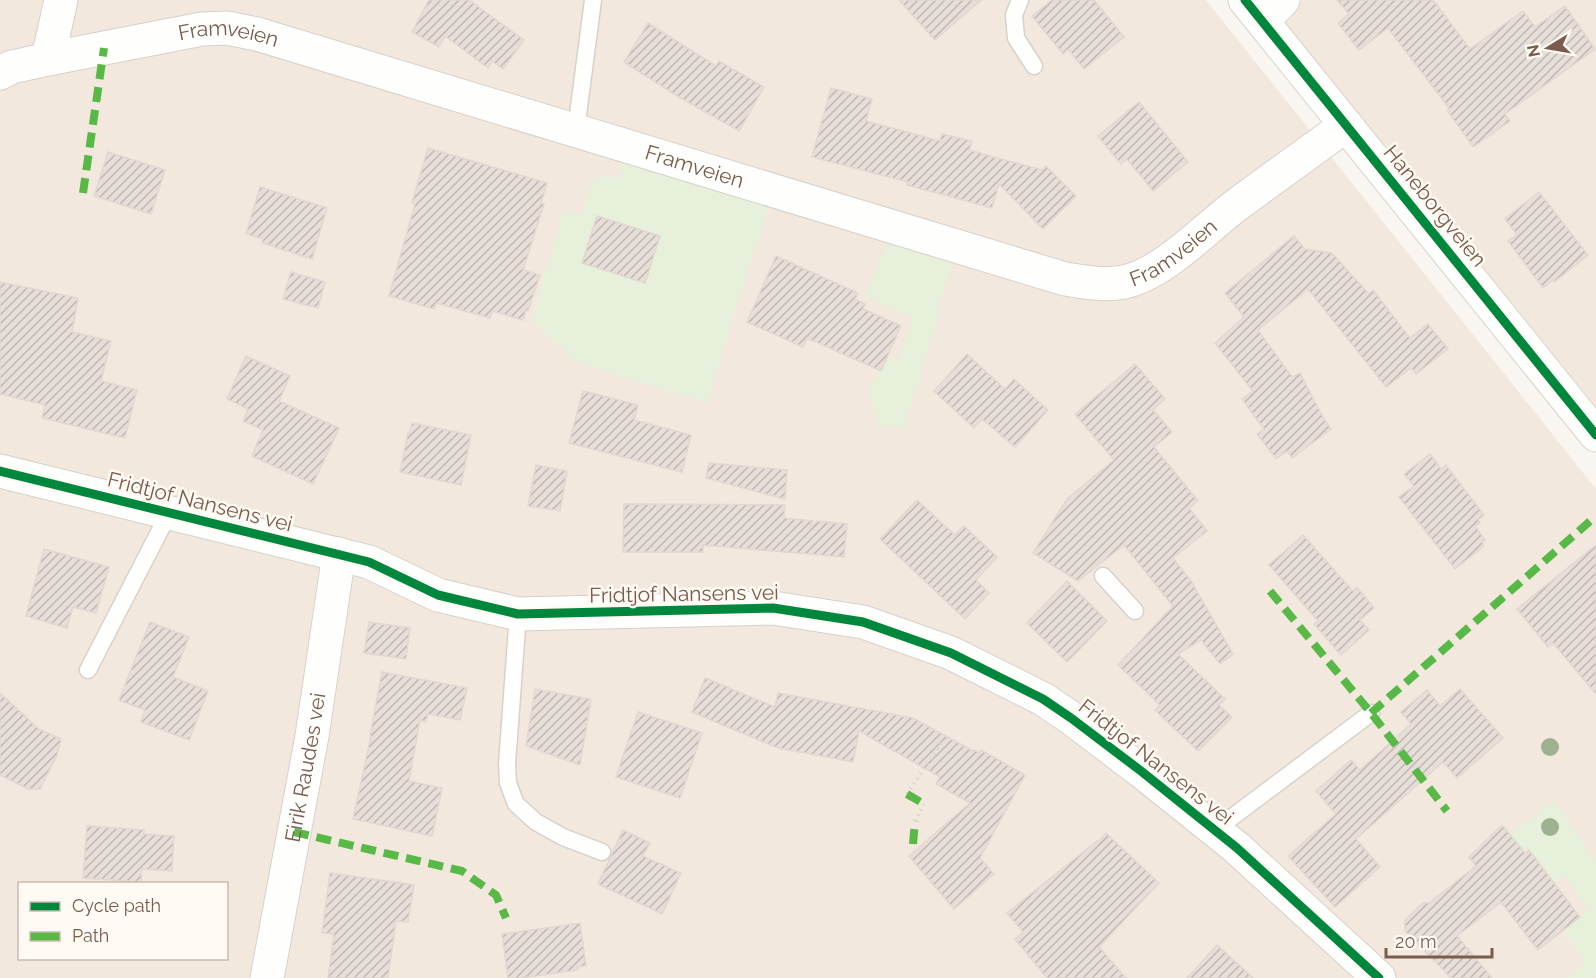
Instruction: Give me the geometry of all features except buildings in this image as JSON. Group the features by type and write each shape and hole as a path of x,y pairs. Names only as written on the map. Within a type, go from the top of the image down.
{"street":[{"path":"48,59 61,0"},
{"name":"Haneborgveien","path":"1264,7 1346,125 1596,435"},
{"name":"Framveien","path":"0,73 48,59 202,29 227,28 256,34 1065,279 1096,284 1125,282 1153,271 1236,205 1346,125"},
{"name":"Fridtjof Nansens vei","path":"0,471 369,562 438,595 518,614 773,608 862,622 951,653 1043,699 1141,771 1237,848 1379,978"},
{"name":"Eirik Raudes vei","path":"267,978 312,736 339,554"}],"lane":[{"path":"576,130 593,0"},
{"path":"1020,0 1014,15 1016,38 1034,66"},
{"path":"88,670 169,513"},
{"path":"1103,576 1135,611"},
{"path":"518,614 507,764 508,783 516,804 537,822 563,837 602,852"},
{"name":"Fridtjof Nansens vei","path":"1215,830 1371,713"}],"path":[{"path":"907,794 943,740"},
{"path":"915,821 924,804"}],"shaded area":[{"path":"0,0 1206,0 1596,489 1596,978 0,978"},
{"path":"1263,0 1596,0 1596,408"}],"green space":[{"path":"623,156 770,202 707,403 579,363 532,319 563,212 580,215 592,180 602,175 619,178"},
{"path":"889,240 953,262 905,429 878,426 868,389 886,360 898,360 913,318 864,297"},
{"path":"1554,801 1596,861 1596,974 1591,978 1567,978 1585,963 1563,930 1589,910 1565,876 1554,883 1525,847 1505,862 1494,847"}],"marked path":[{"path":"83,193 104,48"},
{"path":"1371,713 1596,516"},
{"path":"1270,591 1371,713 1447,811"},
{"path":"907,794 924,804"},
{"path":"913,844 915,821"},
{"path":"294,832 462,871 496,895 506,918"}],"cycle path":[{"path":"1245,0 1596,435"},
{"path":"0,471 369,562 438,595 518,614 773,608 863,622 951,653 1043,699 1141,771 1237,848 1379,978"}]}
